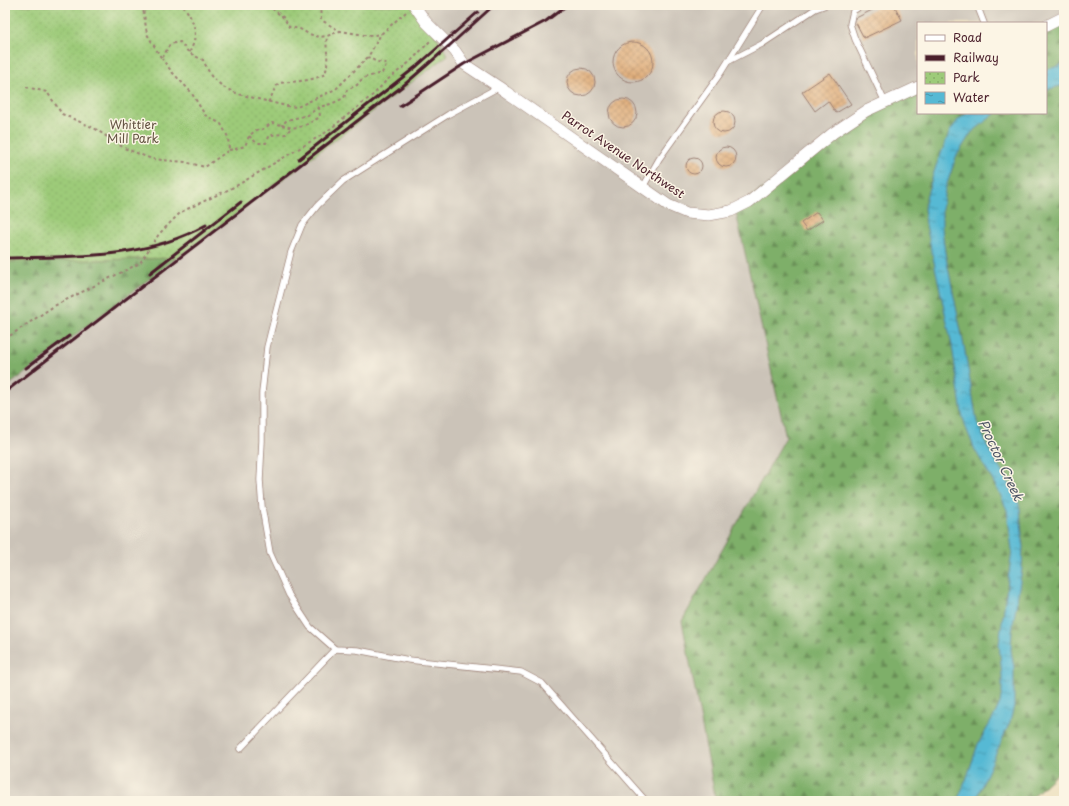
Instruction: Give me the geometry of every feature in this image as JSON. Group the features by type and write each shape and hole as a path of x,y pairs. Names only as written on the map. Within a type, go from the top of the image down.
{"street":[{"name":"Parrot Avenue Northwest","path":"411,7 464,64 668,205 687,213 709,215 731,211 750,202 833,133 866,111 917,87"},
{"path":"1047,26 1064,17"}],"lane":[{"path":"643,187 659,159 729,61 763,5"},
{"path":"729,61 762,44 815,9 826,5"},
{"path":"863,5 853,11 850,24 855,39 886,102"},
{"path":"977,5 984,22"},
{"path":"499,87 449,114 343,181 318,205 302,225 291,252 266,347 262,393 260,480 262,507 270,552 288,595 310,627 335,650 357,650 409,660 521,672 542,683 646,801"},
{"path":"240,749 335,650"}],"path":[{"path":"144,5 143,8 147,34 162,59 191,92 206,115 221,124 228,137 229,150"},
{"path":"183,5 189,13 196,32 192,48 189,53"},
{"path":"249,5 269,6 284,18 289,26 319,37 340,32 369,36 381,34"},
{"path":"271,5 276,12"},
{"path":"320,5 321,20 340,32"},
{"path":"162,59 170,44 180,42 189,53 202,60 211,76 223,87 238,94 286,106 297,107 336,89 368,57 381,34 411,7"},
{"path":"5,339 54,306 140,263 159,234 181,212 236,186 325,133 374,94 386,81 411,61 437,34"},
{"path":"268,102 272,97 273,89 279,83 316,79 325,74 328,65 326,45 327,36"},
{"path":"282,124 286,120 308,115 318,107 332,104 344,98 347,90 363,78 382,73 387,63 376,62 368,57"},
{"path":"26,87 47,92 62,114 94,128 124,148 152,159 185,162 205,166 229,150 245,146 249,136 256,130 263,129 272,123 282,124 291,128 303,127 320,117 318,107"},
{"path":"249,136 257,143 266,143 270,135 286,134 291,128"}],"shaded area":[{"path":"416,5 1064,5 1064,16 1047,23 917,22 917,84 735,208 786,437 682,621 716,801 5,801 5,388 448,55"}],"green space":[{"name":"Whittier Mill Park","path":"5,5 416,5 448,55 177,258 5,262"},
{"path":"1064,16 1064,767 1028,801 716,801 682,621 786,437 735,208 917,84 917,114 1047,114 1047,24"},
{"path":"177,258 5,388 5,262"}],"water":[{"path":"1064,64 1064,85 1047,90 1047,70"},
{"path":"966,114 995,114 971,133 956,157 945,190 942,208 942,228 945,252 965,351 977,422 989,450 1017,497 1020,508 1023,547 1022,569 1012,632 1011,650 1014,667 1014,706 1010,722 975,801 957,801 978,744 1000,703 1002,676 999,644 1012,551 1007,510 999,492 975,450 962,414 952,346 926,225 924,208 927,194 950,131 958,120"}],"building":[{"path":"882,5 894,5 902,20 864,38 855,21 856,18"},
{"path":"633,42 647,48 653,62 647,76 633,82 619,76 613,62 619,48"},
{"path":"581,68 591,72 595,82 591,92 581,96 571,92 567,82 571,72"},
{"path":"830,73 851,104 836,113 828,101 815,111 802,92"},
{"path":"623,99 633,103 637,113 633,123 623,127 613,123 609,113 613,103"},
{"path":"724,111 728,112 734,118 734,126 728,132 724,133 720,132 714,126 713,122 714,118 720,112"},
{"path":"726,147 733,150 736,157 733,164 726,167 719,164 716,157 719,150"},
{"path":"691,158 697,158 702,163 700,172 697,174 691,174 686,169 686,163"},
{"path":"817,212 823,220 807,231 801,223"}],"railway":[{"path":"5,392 404,85 494,5"},
{"path":"400,106 464,64 546,21 567,5"},
{"path":"299,159 417,66 478,12"},
{"path":"150,273 241,202"},
{"path":"5,258 83,256 133,250 158,245 206,225"},
{"path":"26,368 69,336"}],"water label":[{"name":"Proctor Creek","path":"1001,460"}]}
